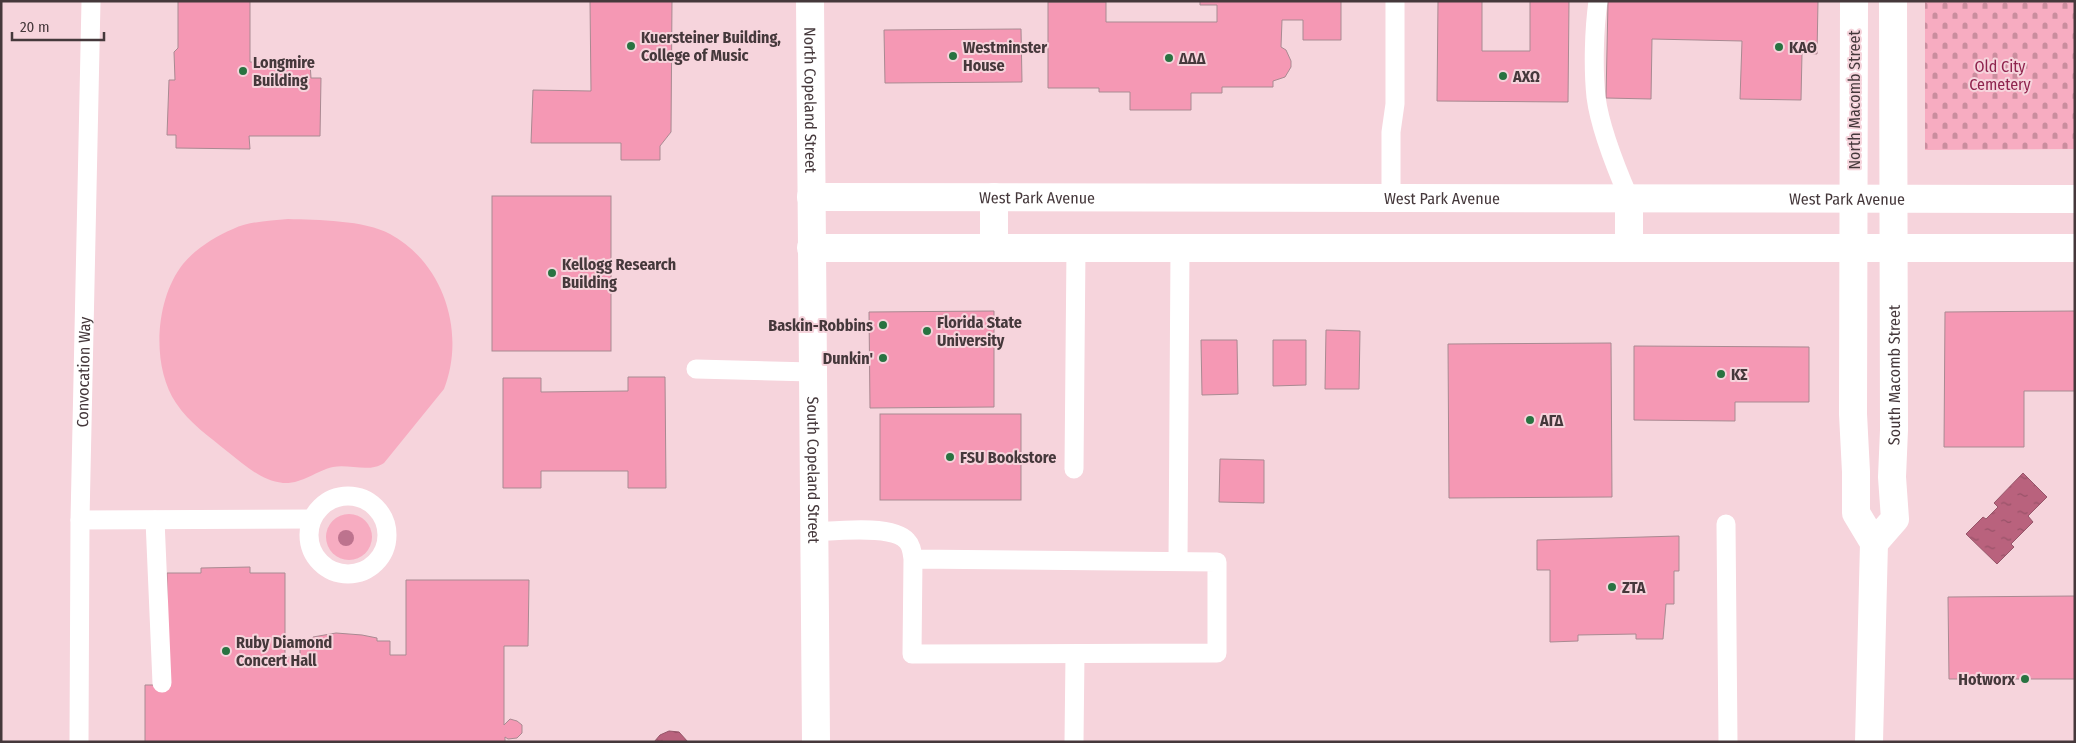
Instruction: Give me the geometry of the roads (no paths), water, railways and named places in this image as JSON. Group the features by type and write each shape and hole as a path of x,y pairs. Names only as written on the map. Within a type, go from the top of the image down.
{"street":[{"name":"North Copeland Street","path":"810,1 811,197"},
{"name":"North Macomb Street","path":"1854,1 1854,199"},
{"path":"1893,1 1894,199"},
{"name":"West Park Avenue","path":"811,197 2075,199"},
{"name":"South Copeland Street","path":"811,197 816,742"},
{"path":"994,197 994,248"},
{"path":"1629,198 1629,248"},
{"path":"1854,199 1853,414 1856,513 1874,543 1869,742"},
{"name":"South Macomb Street","path":"1874,543 1895,519 1892,477 1894,430 1894,199"},
{"path":"812,248 2075,248"}],"lane":[{"name":"Convocation Way","path":"79,742 80,520 91,1"},
{"path":"1598,1 1595,22 1596,97 1611,156 1629,198"},
{"path":"1391,198 1391,132 1395,104 1395,3"},
{"path":"1074,469 1076,248"},
{"path":"1178,561 1180,248"},
{"path":"696,369 812,372"},
{"path":"347,496 360,498 372,505 380,513 386,525 387,539 384,552 375,564 364,571 350,574 337,573 326,568 316,558 310,546 309,532 312,519 322,506 334,499 347,496"},
{"path":"80,520 312,519"},
{"path":"154,520 162,684"},
{"path":"1726,524 1728,742"},
{"path":"814,532 886,531 907,540 912,548 913,559 912,654 1217,653 1217,562 913,559"},
{"path":"1074,742 1075,654"}],"water":[{"path":"2023,473 2047,497 2028,516 2033,522 2011,544 2014,547 1997,564 1966,534 1983,517 1986,519 1998,507 1994,503"},
{"path":"669,731 679,732 688,742 654,742 660,735"}],"place":[{"name":"Kuersteiner Building, College of Music","path":"631,46"},
{"name":"ΚΑΘ","path":"1779,47"},
{"name":"Westminster House","path":"953,56"},
{"name":"ΔΔΔ","path":"1169,58"},
{"name":"Longmire Building","path":"243,71"},
{"name":"ΑΧΩ","path":"1503,76"},
{"name":"Kellogg Research Building","path":"552,273"},
{"name":"Baskin-Robbins","path":"883,325"},
{"name":"Florida State University","path":"927,331"},
{"name":"Dunkin'","path":"883,358"},
{"name":"ΚΣ","path":"1721,374"},
{"name":"ΑΓΔ","path":"1530,420"},
{"name":"FSU Bookstore","path":"950,457"},
{"name":"ΖΤΑ","path":"1612,587"},
{"name":"Ruby Diamond Concert Hall","path":"226,651"},
{"name":"Hotworx","path":"2025,679"}],"park label":[{"name":"Old City Cemetery","path":"2000,75"}]}
